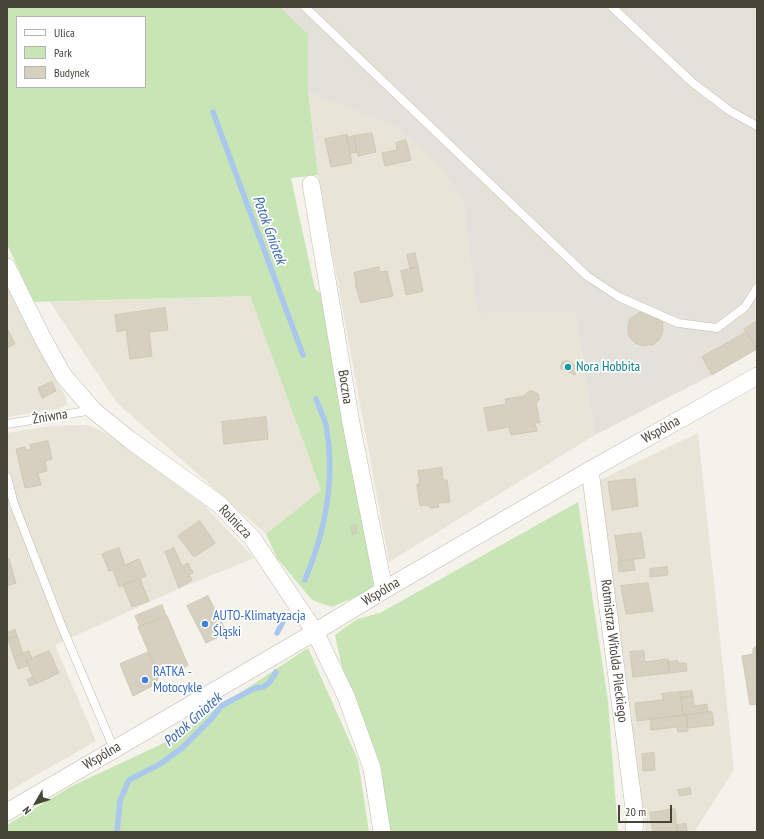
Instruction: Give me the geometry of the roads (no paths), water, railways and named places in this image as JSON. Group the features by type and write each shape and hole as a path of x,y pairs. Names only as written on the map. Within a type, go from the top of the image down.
{"street":[{"name":"Boczna","path":"311,184 351,423 384,590"},
{"name":"Rolnicza","path":"7,267 63,375 93,410 130,440 219,504 253,539 315,632 346,696 372,768 382,832"},
{"name":"Wspólna","path":"7,812 590,470 757,376"},
{"name":"Rotmistrza Witolda Pileckiego","path":"590,470 635,816 634,832"}],"lane":[{"path":"305,7 587,276 619,297 678,323 717,328 745,307 757,288"},
{"path":"612,7 693,83 730,111 757,126"},
{"name":"Żniwna","path":"7,424 93,410"},
{"path":"7,477 14,504 62,627 114,749"}],"waterway":[{"name":"Potok Gniotek","path":"213,112 303,355"},
{"name":"Potok Gniotek","path":"305,580 323,524 329,485 330,465 326,425 316,399"},
{"name":"Potok Gniotek","path":"277,633 285,618"},
{"name":"Potok Gniotek","path":"117,832 120,801 129,780 160,764 182,748 212,718 221,706 255,688 263,687 269,683 276,672"}],"place":[{"name":"Nora Hobbita","path":"568,367"},
{"name":"AUTO-Klimatyzacja Śląski","path":"205,624"},
{"name":"RATKA - Motocykle","path":"145,680"}]}
